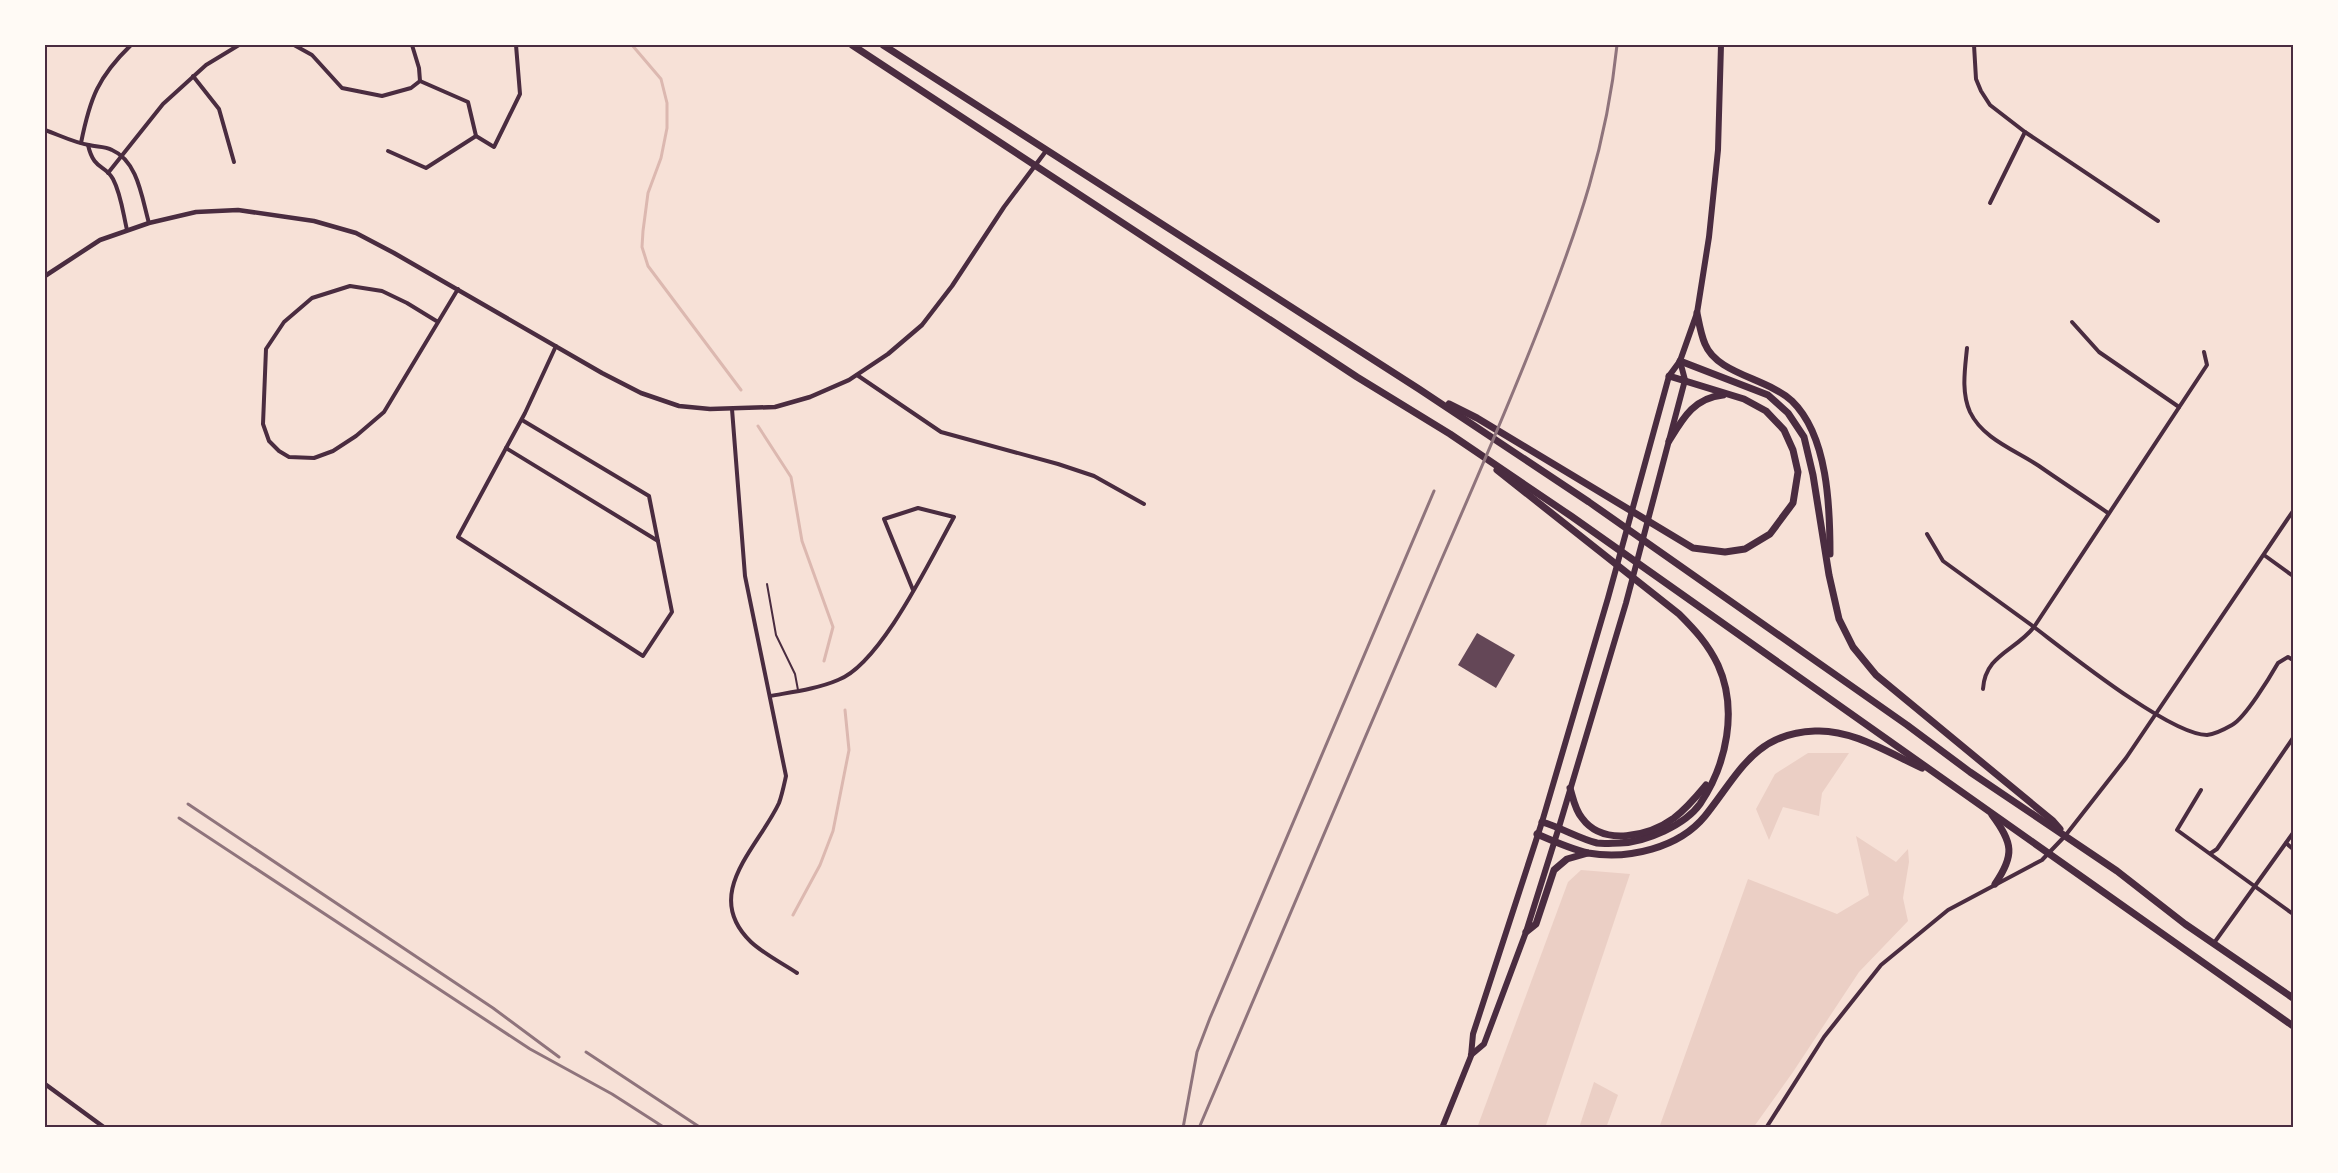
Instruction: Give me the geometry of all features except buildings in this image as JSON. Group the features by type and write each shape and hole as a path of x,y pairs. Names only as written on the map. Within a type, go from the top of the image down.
{"highway":[{"path":"852,45 1357,377 1450,434 1580,522 2293,1026"},
{"path":"883,45 1419,389 1589,502 1907,725 1970,772 2117,871 2213,943 2293,998"},
{"path":"1696,313 1705,346 1717,359 1729,370 1772,386 1792,401 1807,419 1817,445 1830,508 1829,575"},
{"path":"1680,362 1768,395 1788,413 1804,437 1814,475 1829,575 1839,619 1853,647 1876,675 2054,821 2065,836"},
{"path":"1419,389 1477,418 1692,548 1725,552 1745,549 1770,534 1793,503 1798,472 1793,450 1784,430 1766,411 1744,399 1669,376"},
{"path":"1669,441 1685,414 1693,406 1704,399 1728,394"},
{"path":"1450,434 1679,614 1701,637 1718,666 1728,710 1728,734 1719,769 1699,805 1677,824 1654,836 1622,843 1597,843 1542,822"},
{"path":"1526,932 1536,924 1554,870 1567,859 1588,853 1629,854 1656,848 1680,836 1703,818 1738,769 1771,742 1815,730 1842,733 1938,775"},
{"path":"1570,788 1581,817 1590,826 1607,835 1624,837 1653,830 1672,819 1691,804 1719,769"},
{"path":"1986,809 2003,833 2011,855 2006,869 1995,884"},
{"path":"1537,834 1588,853"}],"main road":[{"path":"1442,1128 1471,1056 1473,1034 1542,822 1608,598 1636,488 1669,376 1680,362 1696,313 1709,237 1718,150 1720,45"},
{"path":"1471,1056 1484,1044 1526,932 1559,827 1626,603 1685,380 1680,362"}],"street":[{"path":"81,142 88,109 97,86 116,60 131,45"},
{"path":"108,174 163,104 193,76 239,45"},
{"path":"294,45 312,55 342,88 382,96 411,88 420,81"},
{"path":"412,45 419,68 420,81"},
{"path":"420,81 468,102 476,136 494,147 520,94 516,45"},
{"path":"1974,45 1974,65 1981,91 1990,105 2025,132 2158,221"},
{"path":"193,76 219,109 234,162"},
{"path":"45,130 88,145 114,150 122,157 138,183 149,223"},
{"path":"1990,203 2025,132"},
{"path":"388,151 426,168 476,136"},
{"path":"88,145 91,157 97,166 112,176 127,230"},
{"path":"45,276 100,240 149,223 196,212 238,210 314,221 356,233 641,393 679,406 732,409 775,407 810,397 857,375 888,354 922,325 1046,151"},
{"path":"438,322 382,291 350,286 312,298 284,322 266,349 263,424 269,441 289,457 314,458 333,452 348,441 384,412 458,289"},
{"path":"2072,322 2099,352 2179,407"},
{"path":"522,420 649,496 672,612 643,656 458,537 522,420 556,346"},
{"path":"1967,348 1963,385 1970,411 1980,427 1997,441 2036,464 2108,513"},
{"path":"1983,689 1984,675 1990,664 2025,638 2034,627 2207,365 2204,352"},
{"path":"857,375 940,432 1094,476 1144,504"},
{"path":"732,409 745,576 786,776 779,802 735,875 731,896 735,919 752,943 797,973"},
{"path":"506,448 658,541"},
{"path":"770,696 838,680 852,672 888,633 913,590 954,517 918,508 884,519 913,590"},
{"path":"1766,1128 1824,1037 1881,965 1948,910 2041,860 2065,836 2126,758 2293,511"},
{"path":"1927,534 1943,561 2154,714 2191,731 2206,735 2235,724 2278,663 2288,657 2293,660"},
{"path":"2264,555 2293,576"},
{"path":"2211,853 2217,849 2293,738"},
{"path":"2201,790 2177,830 2293,914"},
{"path":"2213,943 2293,833"},
{"path":"2286,843 2293,849"},
{"path":"45,1084 105,1128"}],"lane":[{"path":"767,584 776,635 795,674 798,690"}],"shaded area":[{"path":"1808,753 1849,753 1822,793 1819,816 1783,807 1769,840 1756,809 1775,774"},
{"path":"1856,836 1896,862 1908,849 1909,862 1903,898 1908,921 1859,972 1753,1128 1659,1128 1748,879 1837,914 1869,895"},
{"path":"1581,870 1630,874 1545,1128 1477,1128 1568,882"},
{"path":"1594,1082 1618,1095 1606,1128 1579,1128"}],"waterway":[{"path":"632,45 661,79 667,103 667,128 661,158 648,193 643,231 642,247 648,266 741,390"},
{"path":"758,426 791,477 802,541 833,627 824,661"},
{"path":"793,915 820,865 833,831 849,750 845,710"}],"railway":[{"path":"1199,1128 1542,320 1568,252 1589,186 1606,117 1617,45"},
{"path":"1183,1128 1197,1052 1210,1018 1434,491"},
{"path":"188,804 493,1008 559,1057"},
{"path":"179,818 530,1049 612,1094 665,1128"},
{"path":"586,1052 701,1128"}]}
